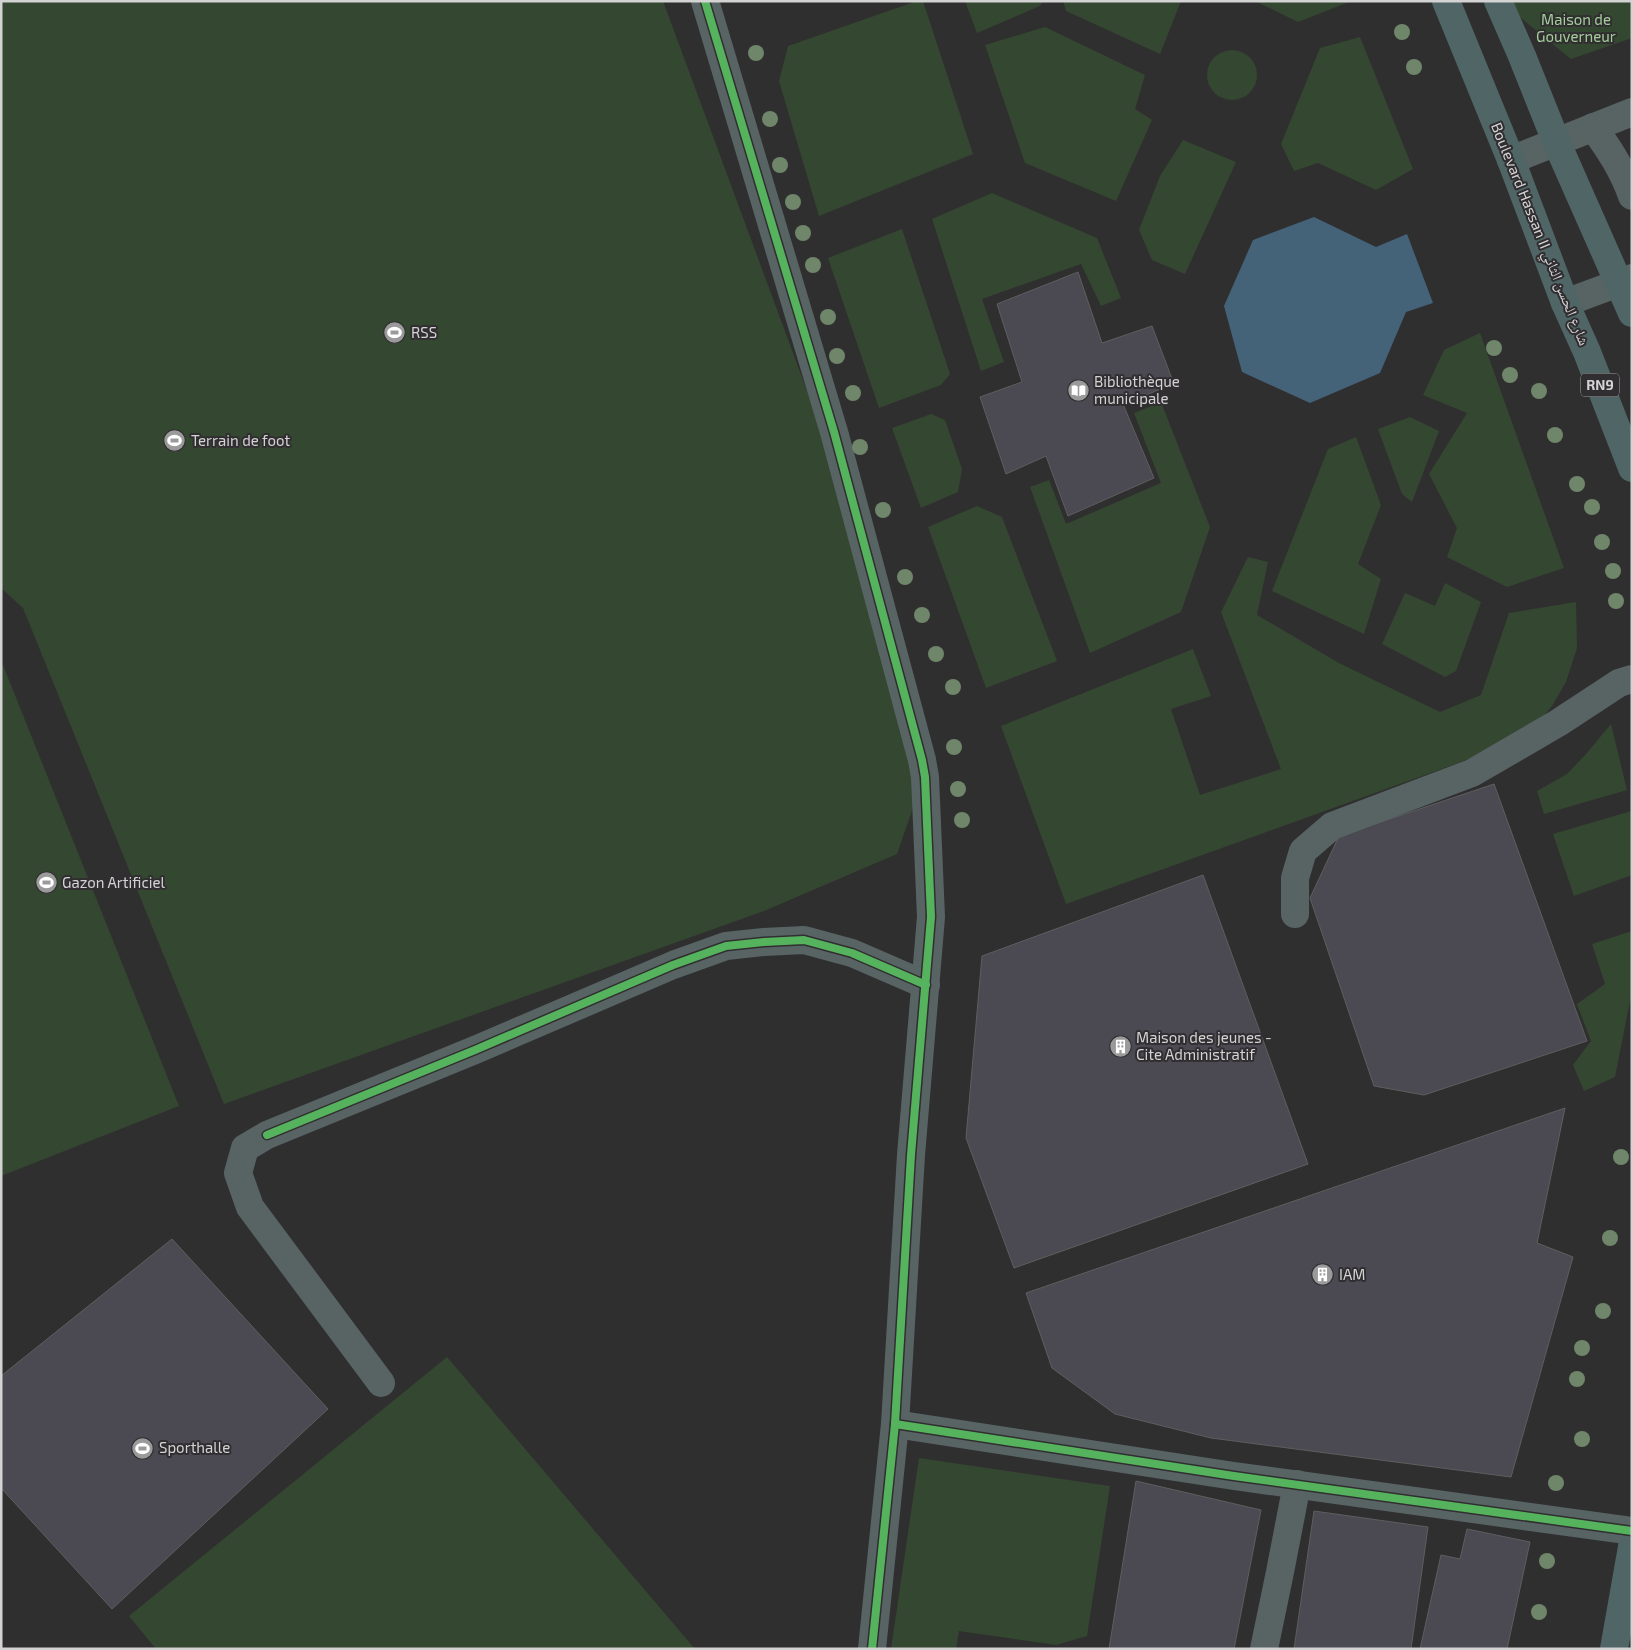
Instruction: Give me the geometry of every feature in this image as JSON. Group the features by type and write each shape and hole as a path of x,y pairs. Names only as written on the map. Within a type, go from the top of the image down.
{"main road":[{"name":"Boulevard Hassan II شارع الحسن الثاني","path":"1446,1 1511,160 1565,303 1587,352 1632,468"},
{"path":"1498,1 1556,141 1625,280 1632,314"},
{"path":"1614,1649 1632,1547"}],"street":[{"path":"713,4 834,432 925,777 931,917 911,1155 895,1424 872,1649"},
{"path":"1511,160 1632,112"},
{"path":"1593,127 1612,152 1632,196"},
{"path":"1565,303 1625,280"},
{"path":"1296,914 1295,878 1303,851 1332,826 1472,773 1558,723 1619,683 1632,679"},
{"path":"380,1383 250,1206 238,1173 245,1148 267,1135 475,1050 673,965 726,946 804,940 852,953 926,985"},
{"path":"895,1424 1296,1484 1632,1531"},
{"path":"1264,1649 1296,1484"}],"green space":[{"path":"1,1 663,1 820,426 923,779 897,854 764,911 224,1104 23,608 1,588"},
{"path":"917,1 923,1 973,154 819,216 779,81 788,46"},
{"path":"965,1 1043,1 1040,6 977,33"},
{"path":"1063,1 1181,1 1160,54 1066,11"},
{"path":"1255,1 1349,1 1349,2 1298,22"},
{"name":"Maison de Gouverneur","path":"1508,1 1632,1 1632,38 1571,59 1515,13"},
{"path":"1045,27 1145,75 1135,109 1152,120 1116,201 1025,163 985,45"},
{"path":"1360,37 1413,169 1376,190 1318,163 1294,171 1281,144 1320,48"},
{"path":"1227,50 1237,50 1250,57 1257,70 1257,80 1250,93 1237,100 1227,100 1218,96 1211,89 1207,80 1207,70 1211,61 1218,54"},
{"path":"1183,140 1236,162 1185,274 1152,260 1139,230 1160,176"},
{"path":"992,193 1097,238 1121,298 1101,306 1081,264 982,299 1004,362 981,371 932,219"},
{"path":"902,229 950,374 941,385 879,408 828,258"},
{"path":"1480,333 1564,568 1507,587 1447,557 1457,528 1429,474 1467,413 1423,395 1444,350"},
{"path":"1161,402 1210,527 1181,612 1090,653 1030,487 1049,480 1066,524 1161,483 1134,413"},
{"path":"931,414 945,420 962,469 958,492 921,508 892,428"},
{"path":"1410,417 1439,431 1412,502 1402,494 1378,429"},
{"path":"1356,437 1381,505 1358,564 1381,579 1364,634 1272,591 1328,449"},
{"path":"977,506 1002,517 1057,661 986,688 928,527"},
{"path":"1248,557 1268,562 1257,615 1339,663 1440,712 1481,695 1509,613 1576,602 1577,648 1566,682 1552,706 1537,725 1497,749 1066,904 1001,726 1193,649 1211,696 1171,709 1200,795 1281,769 1221,612"},
{"path":"1445,583 1481,602 1456,671 1445,677 1382,644 1405,593 1435,606"},
{"name":"Gazon Artificiel","path":"1,660 179,1106 1,1176"},
{"path":"1611,724 1627,790 1544,814 1537,791 1567,774"},
{"path":"1631,811 1632,875 1574,896 1553,834"},
{"path":"1632,931 1632,991 1615,1077 1584,1091 1573,1065 1591,1041 1577,1004 1605,984 1592,944"},
{"path":"447,1357 695,1649 156,1649 129,1616"},
{"path":"919,1458 1110,1486 1087,1636 1056,1645 959,1631 956,1649 891,1649"}],"water":[{"path":"1314,217 1376,247 1407,234 1433,303 1406,312 1380,373 1310,403 1242,372 1224,306 1253,240"}],"building":[{"name":"Bibliothèque municipale","path":"1078,272 1102,343 1152,326 1174,384 1123,404 1154,478 1068,516 1046,456 1006,474 980,397 1022,382 997,304"},
{"path":"1494,784 1587,1041 1424,1095 1374,1086 1310,898 1339,836"},
{"name":"Maison des jeunes - Cite Administratif","path":"1203,875 1308,1164 1014,1268 966,1138 982,956"},
{"name":"IAM","path":"1565,1108 1537,1243 1573,1257 1511,1477 1211,1438 1115,1414 1052,1368 1026,1293"},
{"name":"Sporthalle","path":"172,1239 328,1409 112,1609 1,1488 1,1376"},
{"path":"1136,1481 1261,1510 1234,1649 1109,1649"},
{"path":"1314,1511 1428,1527 1411,1649 1294,1649"},
{"path":"1467,1529 1530,1542 1507,1649 1420,1649 1441,1555 1460,1559"}],"cycle path":[{"path":"705,1 834,432 925,777 931,917 911,1155 895,1424 872,1649"},
{"path":"267,1135 475,1050 673,965 726,946 804,940 852,953 926,985"},
{"path":"895,1424 1234,1476 1632,1531"}],"place":[{"name":"RSS","path":"395,333"},
{"name":"Bibliothèque municipale","path":"1078,391"},
{"name":"Terrain de foot","path":"175,441"},
{"name":"Gazon Artificiel","path":"46,883"},
{"name":"Maison des jeunes - Cite Administratif","path":"1120,1047"},
{"name":"IAM","path":"1323,1275"},
{"name":"Sporthalle","path":"143,1448"}]}
